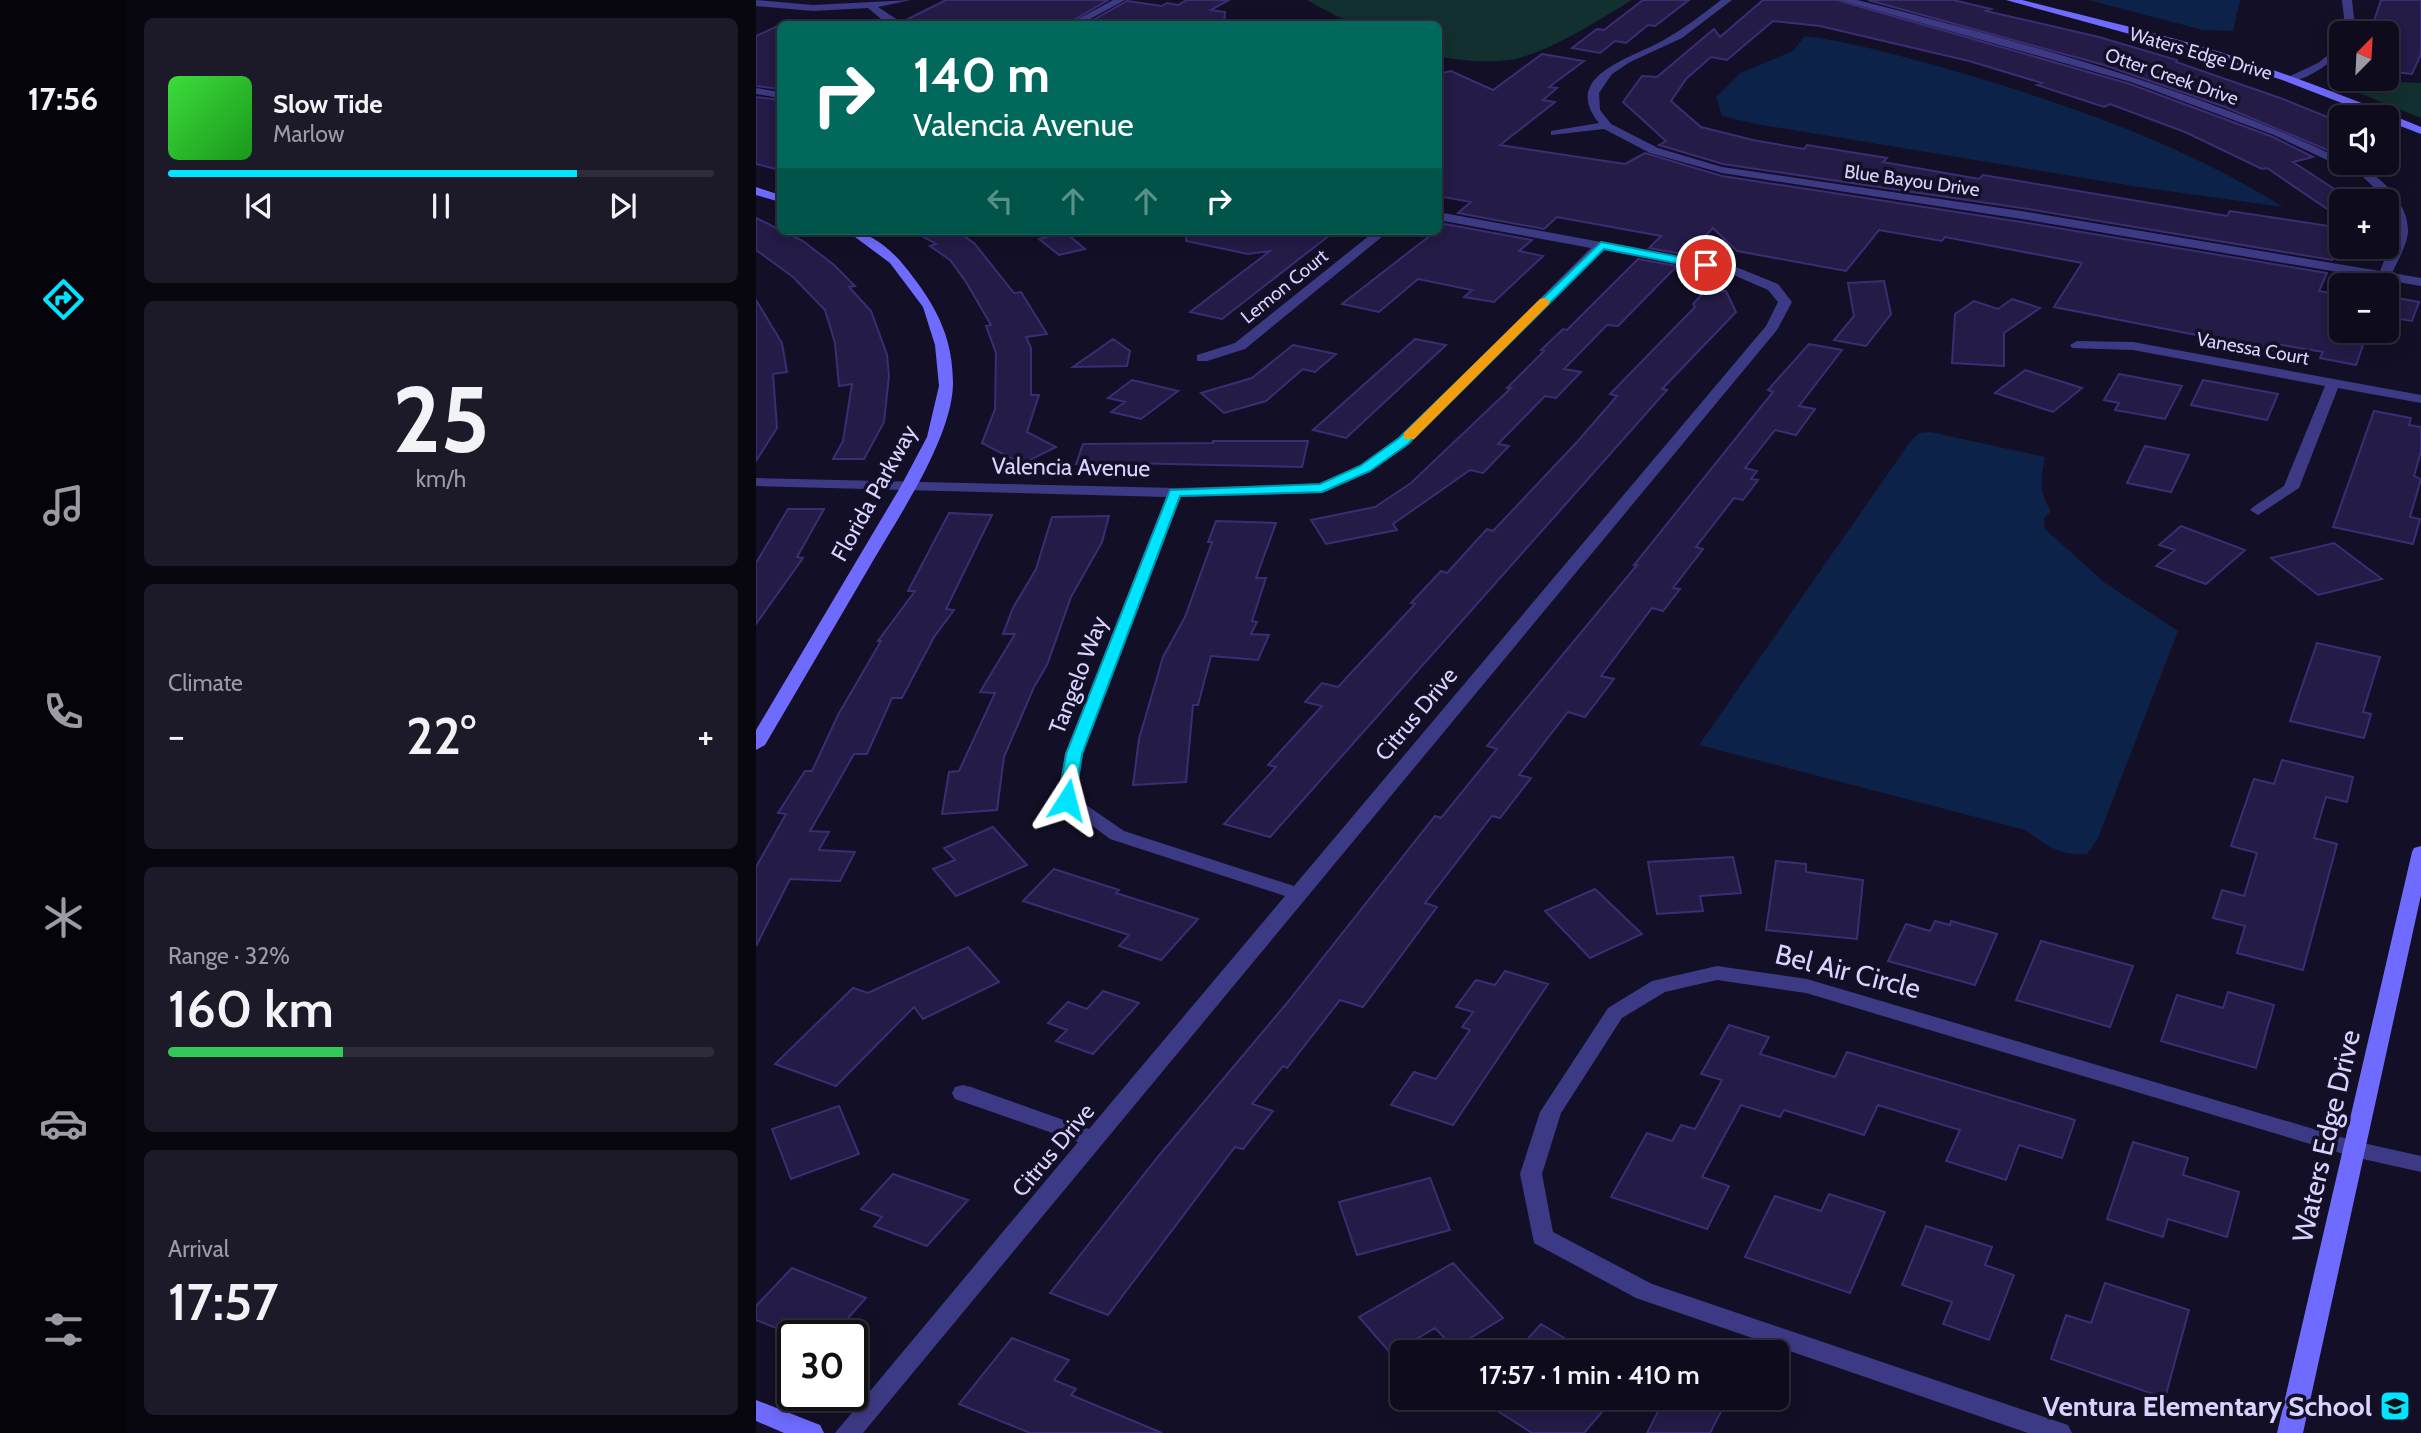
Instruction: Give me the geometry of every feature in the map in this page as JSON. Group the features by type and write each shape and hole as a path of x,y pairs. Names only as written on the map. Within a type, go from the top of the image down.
{"street":[{"path":"756,3 788,8 871,6 906,0"},
{"path":"1080,21 1120,0"},
{"path":"1555,133 1604,126 1593,108 1595,86 1608,72 1695,27 1727,0"},
{"name":"Otter Creek Drive","path":"1845,0 1986,36 2135,80 2278,133 2367,175 2393,199 2402,232 2386,273"},
{"name":"Waters Edge Drive","path":"2011,0 2214,54 2356,105"},
{"path":"2347,0 2349,21"},
{"path":"871,6 890,21"},
{"path":"2289,79 2322,65 2329,59"},
{"path":"756,90 777,94"},
{"name":"Waters Edge Drive","path":"2399,122 2421,131"},
{"name":"Blue Bayou Drive","path":"1604,126 1641,147 1722,170 2028,216 2367,273"},
{"path":"756,191 777,198"},
{"name":"Citrus Drive","path":"848,1433 1772,327 1785,302 1773,287 1732,270 1442,217"},
{"name":"Florida Parkway","path":"756,745 909,486 934,437 946,386 942,345 929,307 894,260 859,235"},
{"name":"Lemon Court","path":"1202,358 1240,346 1378,235"},
{"name":"Valencia Avenue","path":"756,482 1175,492 1322,488 1365,468 1404,441 1601,245"},
{"name":"Blue Bayou Drive","path":"2399,278 2421,282"},
{"name":"Vanessa Court","path":"2077,345 2133,346 2421,399"},
{"path":"2258,510 2291,488 2333,383"},
{"name":"Tangelo Way","path":"1175,492 1074,754 1067,800 1118,835 1297,894"},
{"name":"Waters Edge Drive","path":"2290,1433 2421,852"},
{"name":"Bel Air Circle","path":"2059,1433 1644,1291 1542,1237 1531,1174 1551,1112 1615,1013 1659,986 1717,974 1807,986 2354,1149"},
{"path":"962,1093 1094,1139"},
{"path":"2354,1149 2421,1164"},
{"path":"756,1410 811,1433"}],"green space":[{"path":"1307,0 1632,0 1539,51 1509,60 1491,61 1442,57 1442,21 1351,21"},
{"path":"2399,82 2421,83 2421,118 2399,109 2399,105 2389,105 2354,91 2399,91"}],"water":[{"path":"2088,0 2240,0 2233,31 2203,30"},
{"path":"1805,36 1865,47 1925,63 2088,114 2168,146 2283,207 2139,187 1756,124 1722,116 1716,97 1740,73 1793,51"},
{"path":"1930,432 2045,457 2042,485 2051,511 2044,518 2045,529 2105,583 2178,631 2098,838 2087,854 2060,851 2025,830 1699,745 1910,442 1919,433"}],"building":[{"path":"946,0 1108,0 1072,21 904,21"},
{"path":"1187,0 1229,0 1211,10 1225,12 1224,21 1091,21 1127,1 1162,6 1167,3 1178,5"},
{"path":"1643,0 1689,0 1655,26 1648,25 1626,43 1615,41 1600,53 1572,48 1597,29 1604,30"},
{"path":"1763,0 1837,0 2130,84 2273,137 2313,157 2293,162 2334,189 2329,189 2329,210 2267,168 2262,169 2185,132 2110,104 2104,107 2037,85 2042,83 1969,61 1820,26 1773,21 1727,60 1711,57 1686,79 1671,101 1701,127 1753,140 1804,149 1807,145 1887,158 1883,162 1979,179 1983,175 2227,216 2230,211 2329,226 2329,259 2332,259 2332,260 2028,209 1723,164 1659,145 1666,141 1623,102 1642,76 1657,77 1714,29 1720,37"},
{"path":"1868,0 1953,0 2177,60 2176,62 2329,118 2329,151 2225,107 2104,65"},
{"path":"2381,0 2421,0 2421,54 2412,74 2399,72 2399,21 2374,21"},
{"path":"777,26 777,89 756,86 756,36"},
{"path":"1542,54 1584,61 1549,87 1557,88 1543,100 1555,102 1500,145 1625,164 1645,153 1722,176 2327,273 2319,291 2329,293 2329,343 2363,345 2356,365 2320,358 2323,352 2276,344 2273,350 2054,307 2082,263 1945,237 1942,241 1879,230 1846,271 1737,251 1713,228 1687,255 1649,248 1661,236 1557,217 1544,229 1458,213 1471,202 1442,197 1442,73 1451,71 1493,90"},
{"path":"756,97 777,100 777,169 756,164"},
{"path":"756,218 777,228 777,235 791,235 803,241 834,265 855,286 849,287 871,311 887,355 889,376 884,422 864,459 833,459 843,441 852,384 839,386 835,343 825,310 793,277 756,250"},
{"path":"1445,224 1532,240 1519,251 1543,256 1494,302 1464,297 1472,290 1418,279 1379,312 1342,304 1431,235 1442,235 1442,226"},
{"path":"920,235 962,235 974,243 1014,293 1021,292 1047,334 1026,337 1031,348 1031,395 1039,395 1027,432 1056,447 1022,464 982,443 995,409 996,353 986,326 991,325 950,260 930,246 936,244"},
{"path":"1069,235 1085,249 1059,255 1039,239"},
{"path":"1187,235 1330,235 1222,319 1190,312 1270,251 1248,254 1186,241"},
{"path":"1638,259 1677,266 1618,326 1607,325 1564,369 1581,372 1556,398 1545,396 1498,444 1509,446 1483,473 1470,470 1393,524 1397,530 1326,544 1311,520 1375,507 1411,483 1511,388 1507,388 1544,351 1541,350 1563,329 1567,330"},
{"path":"1884,281 1891,314 1866,346 1834,340 1854,316 1848,283"},
{"path":"1726,291 1736,312 1662,389 1667,390 1270,837 1224,824 1276,767 1268,765 1322,706 1305,702 1322,683 1338,687 1415,604 1411,603 1441,571 1447,573 1487,529 1493,531 1577,442 1617,396 1610,394 1695,307 1693,304 1704,292"},
{"path":"2399,298 2419,302 2412,321 2399,319"},
{"path":"2012,299 2040,308 2004,333 2004,366 1952,363 1955,314 1974,301 1998,309"},
{"path":"756,300 782,343 787,372 773,374 777,428 756,461"},
{"path":"1113,339 1130,351 1127,366 1073,367"},
{"path":"1415,339 1446,345 1346,438 1313,430"},
{"path":"1809,344 1842,350 1799,406 1815,409 1796,435 1775,430 1745,468 1757,471 1751,479 1758,480 1743,500 1734,498 1696,547 1703,549 1673,588 1680,589 1663,611 1652,608 1601,676 1614,679 1585,717 1568,712 1519,775 1531,778 1500,818 1492,816 1425,903 1437,907 1363,1007 1340,1000 1287,1068 1283,1066 1252,1104 1273,1111 1243,1149 1235,1147 1108,1315 1050,1293 1161,1153 1287,1003 1435,816 1441,818 1497,749 1487,746 1637,565 1634,565 1773,392 1768,390"},
{"path":"1293,345 1336,354 1315,372 1303,369 1266,401 1224,413 1201,393 1252,378"},
{"path":"2025,370 2082,388 2053,412 1995,393"},
{"path":"2119,374 2182,386 2165,419 2115,410 2119,403 2104,400"},
{"path":"1132,380 1178,391 1141,419 1111,412 1125,402 1108,398"},
{"path":"2203,380 2278,394 2267,420 2191,405"},
{"path":"2374,411 2411,418 2409,425 2421,427 2421,451 2414,476 2421,479 2410,517 2420,519 2413,544 2333,527"},
{"path":"1308,441 1302,467 1076,464 1083,444"},
{"path":"2145,446 2189,455 2171,492 2127,483"},
{"path":"788,509 824,509 797,557 803,558 756,624 756,563"},
{"path":"949,513 992,515 946,609 954,610 934,637 902,698 892,698 867,754 854,754 810,831 829,832 819,850 855,852 840,881 790,879 756,946 756,867 786,814 778,813 805,771 812,771 838,715 881,641 878,641 915,591 908,591"},
{"path":"1109,516 1102,542 1071,597 1047,665 1034,687 1004,757 997,810 942,814 949,772 959,771 995,693 980,692 1015,634 1003,634 1013,608 1036,569 1052,517"},
{"path":"1216,521 1276,523 1256,578 1266,578 1252,621 1257,622 1251,634 1269,635 1258,660 1211,656 1198,705 1193,705 1186,782 1133,785 1139,739 1163,657 1185,617 1212,542 1208,542"},
{"path":"2181,526 2245,550 2206,584 2156,566 2175,550 2159,545"},
{"path":"2334,543 2382,579 2318,595 2271,558"},
{"path":"2317,643 2380,657 2363,712 2371,714 2364,738 2290,721"},
{"path":"2282,760 2353,777 2347,802 2326,797 2314,838 2337,844 2303,970 2237,953 2245,926 2213,918 2222,890 2244,896 2257,853 2231,846 2254,779 2274,784"},
{"path":"993,827 1027,865 956,896 933,869 955,860 944,848"},
{"path":"1733,857 1741,893 1700,896 1703,911 1657,914 1648,862"},
{"path":"1776,861 1806,864 1806,872 1863,880 1857,939 1766,930"},
{"path":"1054,869 1119,890 1116,893 1198,919 1161,960 1119,946 1129,935 1023,901"},
{"path":"1595,889 1642,934 1590,958 1545,911"},
{"path":"1935,921 1950,925 1951,921 1997,934 1975,985 1888,961 1906,924 1930,931"},
{"path":"2041,941 2133,966 2110,1027 2016,1000"},
{"path":"968,947 999,982 923,1019 914,1007 836,1086 775,1064 853,988 868,993"},
{"path":"1505,971 1548,984 1453,1125 1391,1105 1414,1072 1436,1079 1470,1030 1462,1027 1473,1012 1456,1007 1476,980 1495,985"},
{"path":"1103,991 1139,1003 1093,1054 1056,1041 1067,1030 1048,1023 1068,1002 1087,1009"},
{"path":"2228,992 2274,1005 2256,1068 2161,1041 2177,995 2223,1008"},
{"path":"1729,1025 1769,1037 1760,1054 1835,1077 1847,1052 2075,1120 2062,1158 2019,1145 2006,1180 1946,1161 1960,1130 1878,1105 1864,1135 1784,1110 1780,1117 1741,1105 1702,1177 1729,1186 1707,1229 1611,1197 1647,1133 1672,1141 1681,1125 1695,1129 1722,1080 1701,1074"},
{"path":"839,1106 859,1154 791,1179 772,1129"},
{"path":"2133,1142 2188,1158 2183,1175 2239,1192 2227,1237 2168,1219 2163,1237 2107,1219"},
{"path":"893,1174 968,1200 927,1246 874,1226 882,1217 861,1209"},
{"path":"1430,1178 1450,1230 1357,1255 1339,1202"},
{"path":"1829,1194 1885,1212 1850,1293 1745,1257 1775,1196 1821,1211"},
{"path":"1926,1226 1992,1247 1985,1265 2014,1275 1989,1340 1943,1324 1952,1302 1902,1285"},
{"path":"1453,1263 1503,1318 1467,1340 1446,1340 1435,1328 1415,1340 1390,1340 1390,1353 1359,1317"},
{"path":"792,1268 866,1298 846,1320 777,1320 777,1328 756,1320 756,1306"},
{"path":"2105,1283 2189,1310 2165,1398 2051,1359 2066,1315 2091,1323"},
{"path":"1541,1324 1567,1340 1527,1340"},
{"path":"1012,1338 1069,1360 1054,1380 1076,1389 1071,1395 1162,1433 1030,1433 959,1404"},
{"path":"1496,1410 1604,1410 1584,1433 1532,1433"},
{"path":"1659,1410 1722,1410 1710,1433 1647,1433"}],"slow traffic":[{"path":"1409,436 1544,301"}],"place":[{"name":"Ventura Elementary School","path":"2395,1406"}],"route":[{"path":"1067,800 1074,754 1175,492 1322,488 1365,468 1404,441 1601,245 1706,265"}]}
